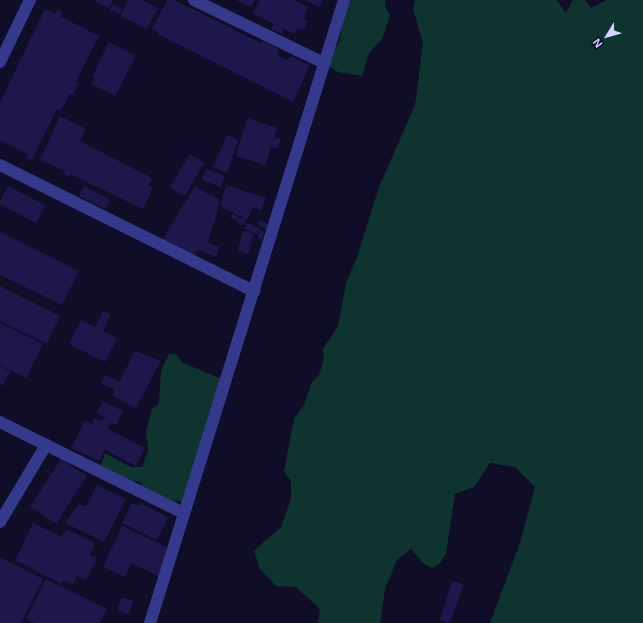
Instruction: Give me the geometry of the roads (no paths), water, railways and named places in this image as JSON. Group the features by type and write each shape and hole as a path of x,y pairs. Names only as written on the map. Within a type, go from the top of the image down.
{"street":[{"path":"0,62 30,0"},
{"path":"194,0 324,63"},
{"path":"150,623 344,0"},
{"path":"0,165 254,291"},
{"path":"0,422 183,513"},
{"path":"0,522 46,445"}]}
